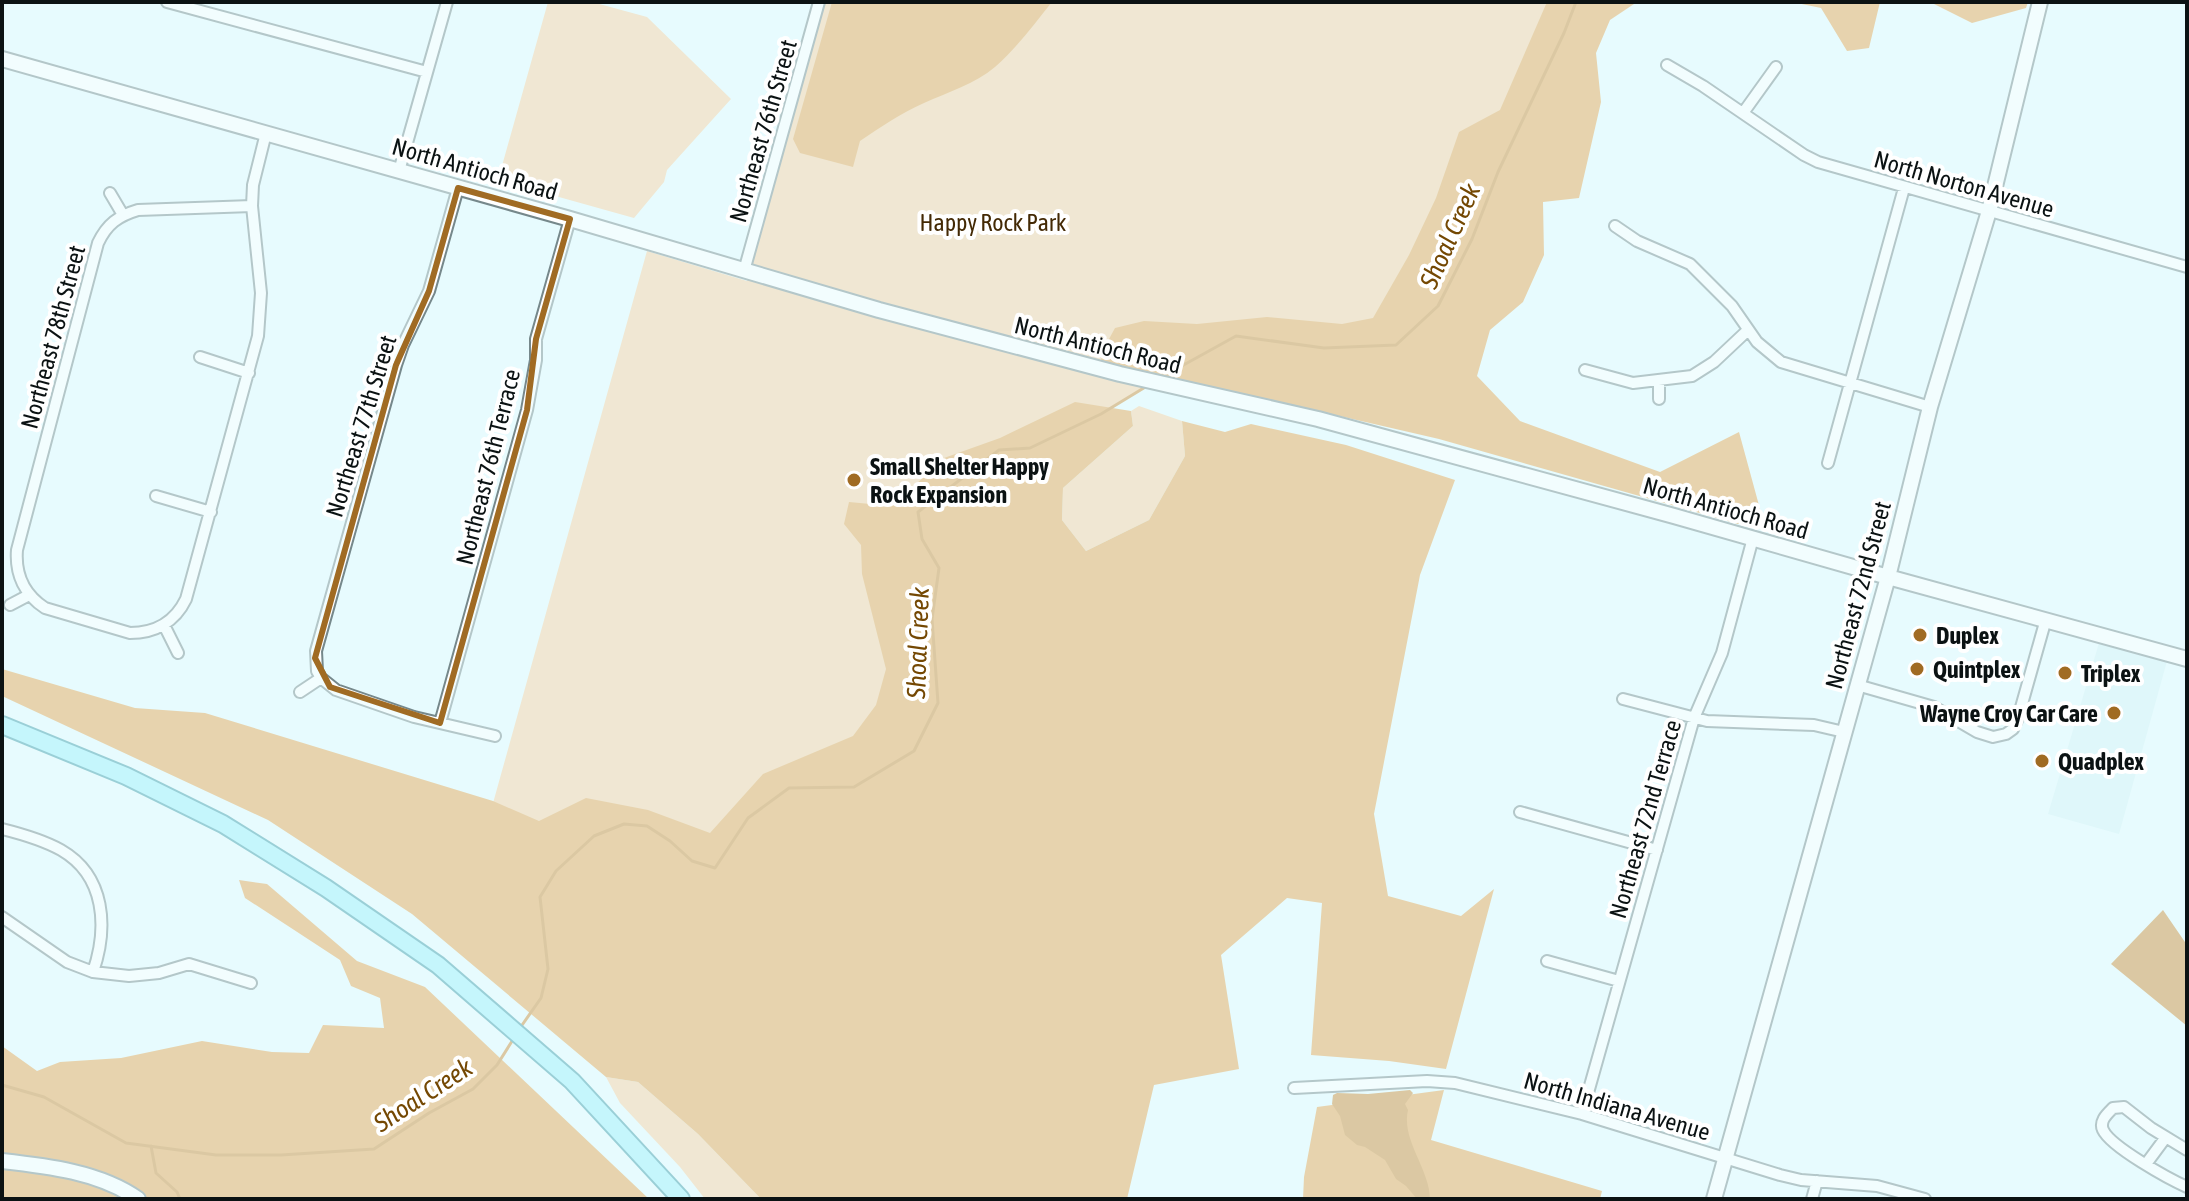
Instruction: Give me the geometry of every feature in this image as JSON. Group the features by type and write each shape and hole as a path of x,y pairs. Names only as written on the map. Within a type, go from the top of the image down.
{"main road":[{"path":"2,725 126,776 223,824 326,888 438,965 572,1081 681,1199"}],"street":[{"path":"167,2 427,72"},
{"path":"399,171 447,2"},
{"name":"Northeast 76th Street","path":"744,271 819,2"},
{"name":"Northeast 72nd Street","path":"1714,1199 1888,577 1930,407 1989,211 2040,2"},
{"name":"North Antioch Road","path":"2,59 744,271 1120,374 1318,419 2187,659"},
{"name":"North Norton Avenue","path":"1667,65 1818,162 2187,267"},
{"path":"1743,113 1776,67"},
{"path":"10,605 29,595 45,608 130,633 145,632 164,625 179,611 186,599 249,373 261,318 252,206 253,185 266,133"},
{"name":"Northeast 77th Street","path":"321,678 315,664 316,651 396,365 432,283 458,188"},
{"path":"1828,463 1904,188"},
{"path":"110,193 123,215 138,210 252,206"},
{"name":"Northeast 78th Street","path":"29,595 18,571 17,550 98,243 103,232 123,215"},
{"name":"Northeast 76th Terrace","path":"440,723 527,410 536,360 536,339 570,219"},
{"path":"1615,226 1637,241 1690,264 1732,306 1757,342 1781,362 1930,407"},
{"path":"1585,370 1633,383 1692,376 1714,362 1748,330"},
{"path":"200,357 249,373"},
{"path":"1659,380 1659,399"},
{"path":"156,496 211,512"},
{"name":"Northeast 72nd Terrace","path":"1582,1114 1694,718 1722,653 1753,538"},
{"path":"1857,685 1934,707 1977,732 1993,737 2006,734 2013,729 2018,718 2046,619"},
{"path":"164,625 178,653"},
{"path":"300,692 321,678 336,690 414,717 495,736"},
{"path":"1623,699 1694,718 1731,723 1814,725 1844,732"},
{"path":"1520,812 1657,850"},
{"path":"2,829 26,835 63,851 87,874 101,905 103,933 93,972"},
{"path":"2,917 67,962 93,972 129,976 159,973 189,964 251,983"},
{"path":"1547,961 1619,981"},
{"name":"North Indiana Avenue","path":"1294,1088 1427,1081 1455,1083 1582,1114 1780,1175 1877,1186 1925,1199"},
{"path":"2186,1184 2146,1164 2120,1146 2103,1130 2104,1118 2110,1110 2124,1107 2187,1150"},
{"path":"2146,1164 2166,1137"},
{"path":"2,1161 102,1180 138,1199"},
{"path":"1812,1199 1817,1181"}],"highlighted area":[{"path":"458,188 570,219 536,339 527,410 440,723 330,687 315,658 396,365 429,291"}],"shaded area":[{"path":"832,2 1052,2 1011,52 987,73 907,111 860,141 853,167 800,153 793,139"},
{"path":"1547,2 1637,2 1610,20 1596,53 1601,102 1579,198 1543,202 1544,255 1523,302 1490,330 1477,376 1520,421 1660,472 1739,432 1760,509 1738,524 1439,439 1101,361 1103,350 1115,328 1144,321 1197,324 1267,317 1342,324 1373,318 1409,255 1436,198 1459,132 1500,110"},
{"path":"1792,2 1880,2 1869,48 1847,51 1821,8"},
{"path":"1930,2 2028,2 2026,8 1972,23"},
{"path":"1075,402 1131,411 1133,426 1063,488 1062,520 1086,551 1149,520 1185,456 1182,421 1225,432 1251,424 1346,445 1455,480 1420,575 1374,814 1388,896 1461,916 1494,889 1446,1069 1311,1055 1322,903 1287,898 1221,955 1239,1069 1154,1085 1127,1199 761,1199 698,1134 638,1082 606,1077 412,914 268,820 2,696 2,669 135,708 205,713 493,801 539,821 586,798 648,810 710,833 763,774 853,736 876,705 886,669 862,574 861,545 844,524 849,502 881,505 914,486 944,458 1000,438"},
{"path":"2099,643 2167,661 2119,834 2048,814"},
{"path":"239,880 267,884 357,961 425,987 649,1199 2,1199 2,1046 37,1071 60,1062 121,1058 202,1041 272,1052 309,1053 323,1025 384,1028 380,998 351,986 340,960 245,898"},
{"path":"2163,910 2187,945 2187,1026 2111,964"},
{"path":"1410,1090 1413,1093 1405,1104 1408,1132 1426,1177 1430,1199 1417,1199 1396,1179 1385,1160 1345,1135 1340,1116 1332,1104 1333,1095 1337,1093"},
{"path":"1444,1090 1431,1140 1602,1191 1600,1199 1303,1199 1317,1107"}],"green space":[{"path":"548,2 592,2 647,17 731,99 667,170 664,182 634,218 498,180"},
{"name":"Happy Rock Park","path":"825,2 1577,2 1396,345 1236,336 1101,414 938,703 715,868 459,925 647,251 747,281"},
{"path":"1139,406 1182,421 1185,456 1149,520 1086,551 1062,520 1063,488 1133,426 1131,411"},
{"path":"606,1077 638,1082 698,1134 761,1199 705,1199 680,1167 620,1103"}],"waterway":[{"name":"Shoal Creek","path":"1160,378 1236,336 1324,348 1396,345 1438,306 1472,239 1498,172 1576,2"},
{"name":"Shoal Creek","path":"520,1028 541,998 548,969 540,897 556,871 594,836 624,824 647,826 692,861 715,868 748,818 789,788 854,787 914,751 938,703 932,619 939,568 922,539 918,512 999,450 1030,448 1101,414 1147,386"},
{"name":"Shoal Creek","path":"2,1085 44,1097 126,1143 216,1155 281,1155 374,1149 473,1089 497,1065 514,1038"},
{"path":"151,1146 156,1173 177,1192 180,1199"}],"place":[{"name":"Small Shelter Happy Rock Expansion","path":"854,480"},
{"name":"Duplex","path":"1920,635"},
{"name":"Quintplex","path":"1917,669"},
{"name":"Triplex","path":"2065,673"},
{"name":"Wayne Croy Car Care","path":"2114,713"},
{"name":"Quadplex","path":"2042,761"}]}
